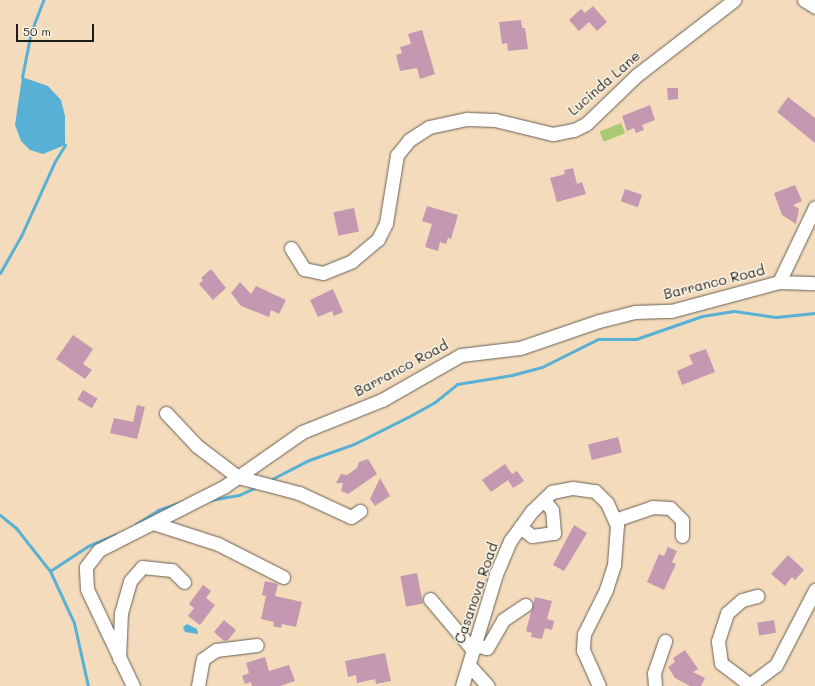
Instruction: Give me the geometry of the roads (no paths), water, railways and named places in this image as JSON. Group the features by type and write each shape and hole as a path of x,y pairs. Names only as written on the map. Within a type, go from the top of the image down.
{"street":[{"name":"Lucinda Lane","path":"291,248 304,270 323,273 352,261 378,239 386,223 397,156 409,140 429,128 462,119 495,120 553,134 574,130 586,124 637,74 734,0"},
{"path":"804,0 815,7"},
{"path":"779,282 815,207"},
{"name":"Barranco Road","path":"119,659 87,589 86,567 99,550 153,523 238,477 302,432 382,400 461,355 520,348 599,321 635,312 671,311 779,282 815,283"},
{"path":"166,413 196,446 238,477 299,493 351,517 360,511"},
{"name":"Casanova Road","path":"462,686 496,574 510,542 520,527 552,492 573,488 595,491 607,503 615,520 618,542 614,565 606,590 584,634 583,650 599,686"},
{"path":"520,527 532,536 554,533 552,510 544,500"},
{"path":"615,520 652,507 670,508 682,520 682,536"},
{"path":"153,523 218,544 283,577"},
{"path":"133,686 119,659 121,613 130,581 142,567 172,570 184,582"},
{"path":"757,596 742,600 727,613 718,641 721,663 749,685 776,665 815,590"},
{"path":"430,599 474,648 487,648 503,620 525,605"},
{"path":"655,686 654,673 665,641"},
{"path":"198,686 203,659 216,650 257,645"},
{"path":"469,665 488,686"}],"water":[{"path":"22,77 48,86 61,100 65,116 65,145 43,154 30,150 21,141 15,125"},
{"path":"187,624 197,629 198,634 185,632 183,627"}],"waterway":[{"path":"22,77 31,32 43,0"},
{"path":"0,273 21,236 55,161 65,145"},
{"path":"270,480 309,460 354,444 408,417 435,402 457,384 512,375 542,367 598,339 636,339 702,316 734,311 776,317 815,313"},
{"path":"210,500 239,495 258,486"},
{"path":"136,524 158,510 184,501"},
{"path":"0,515 16,528 50,571 74,623 88,686"},
{"path":"50,571 88,546 116,534"}]}
